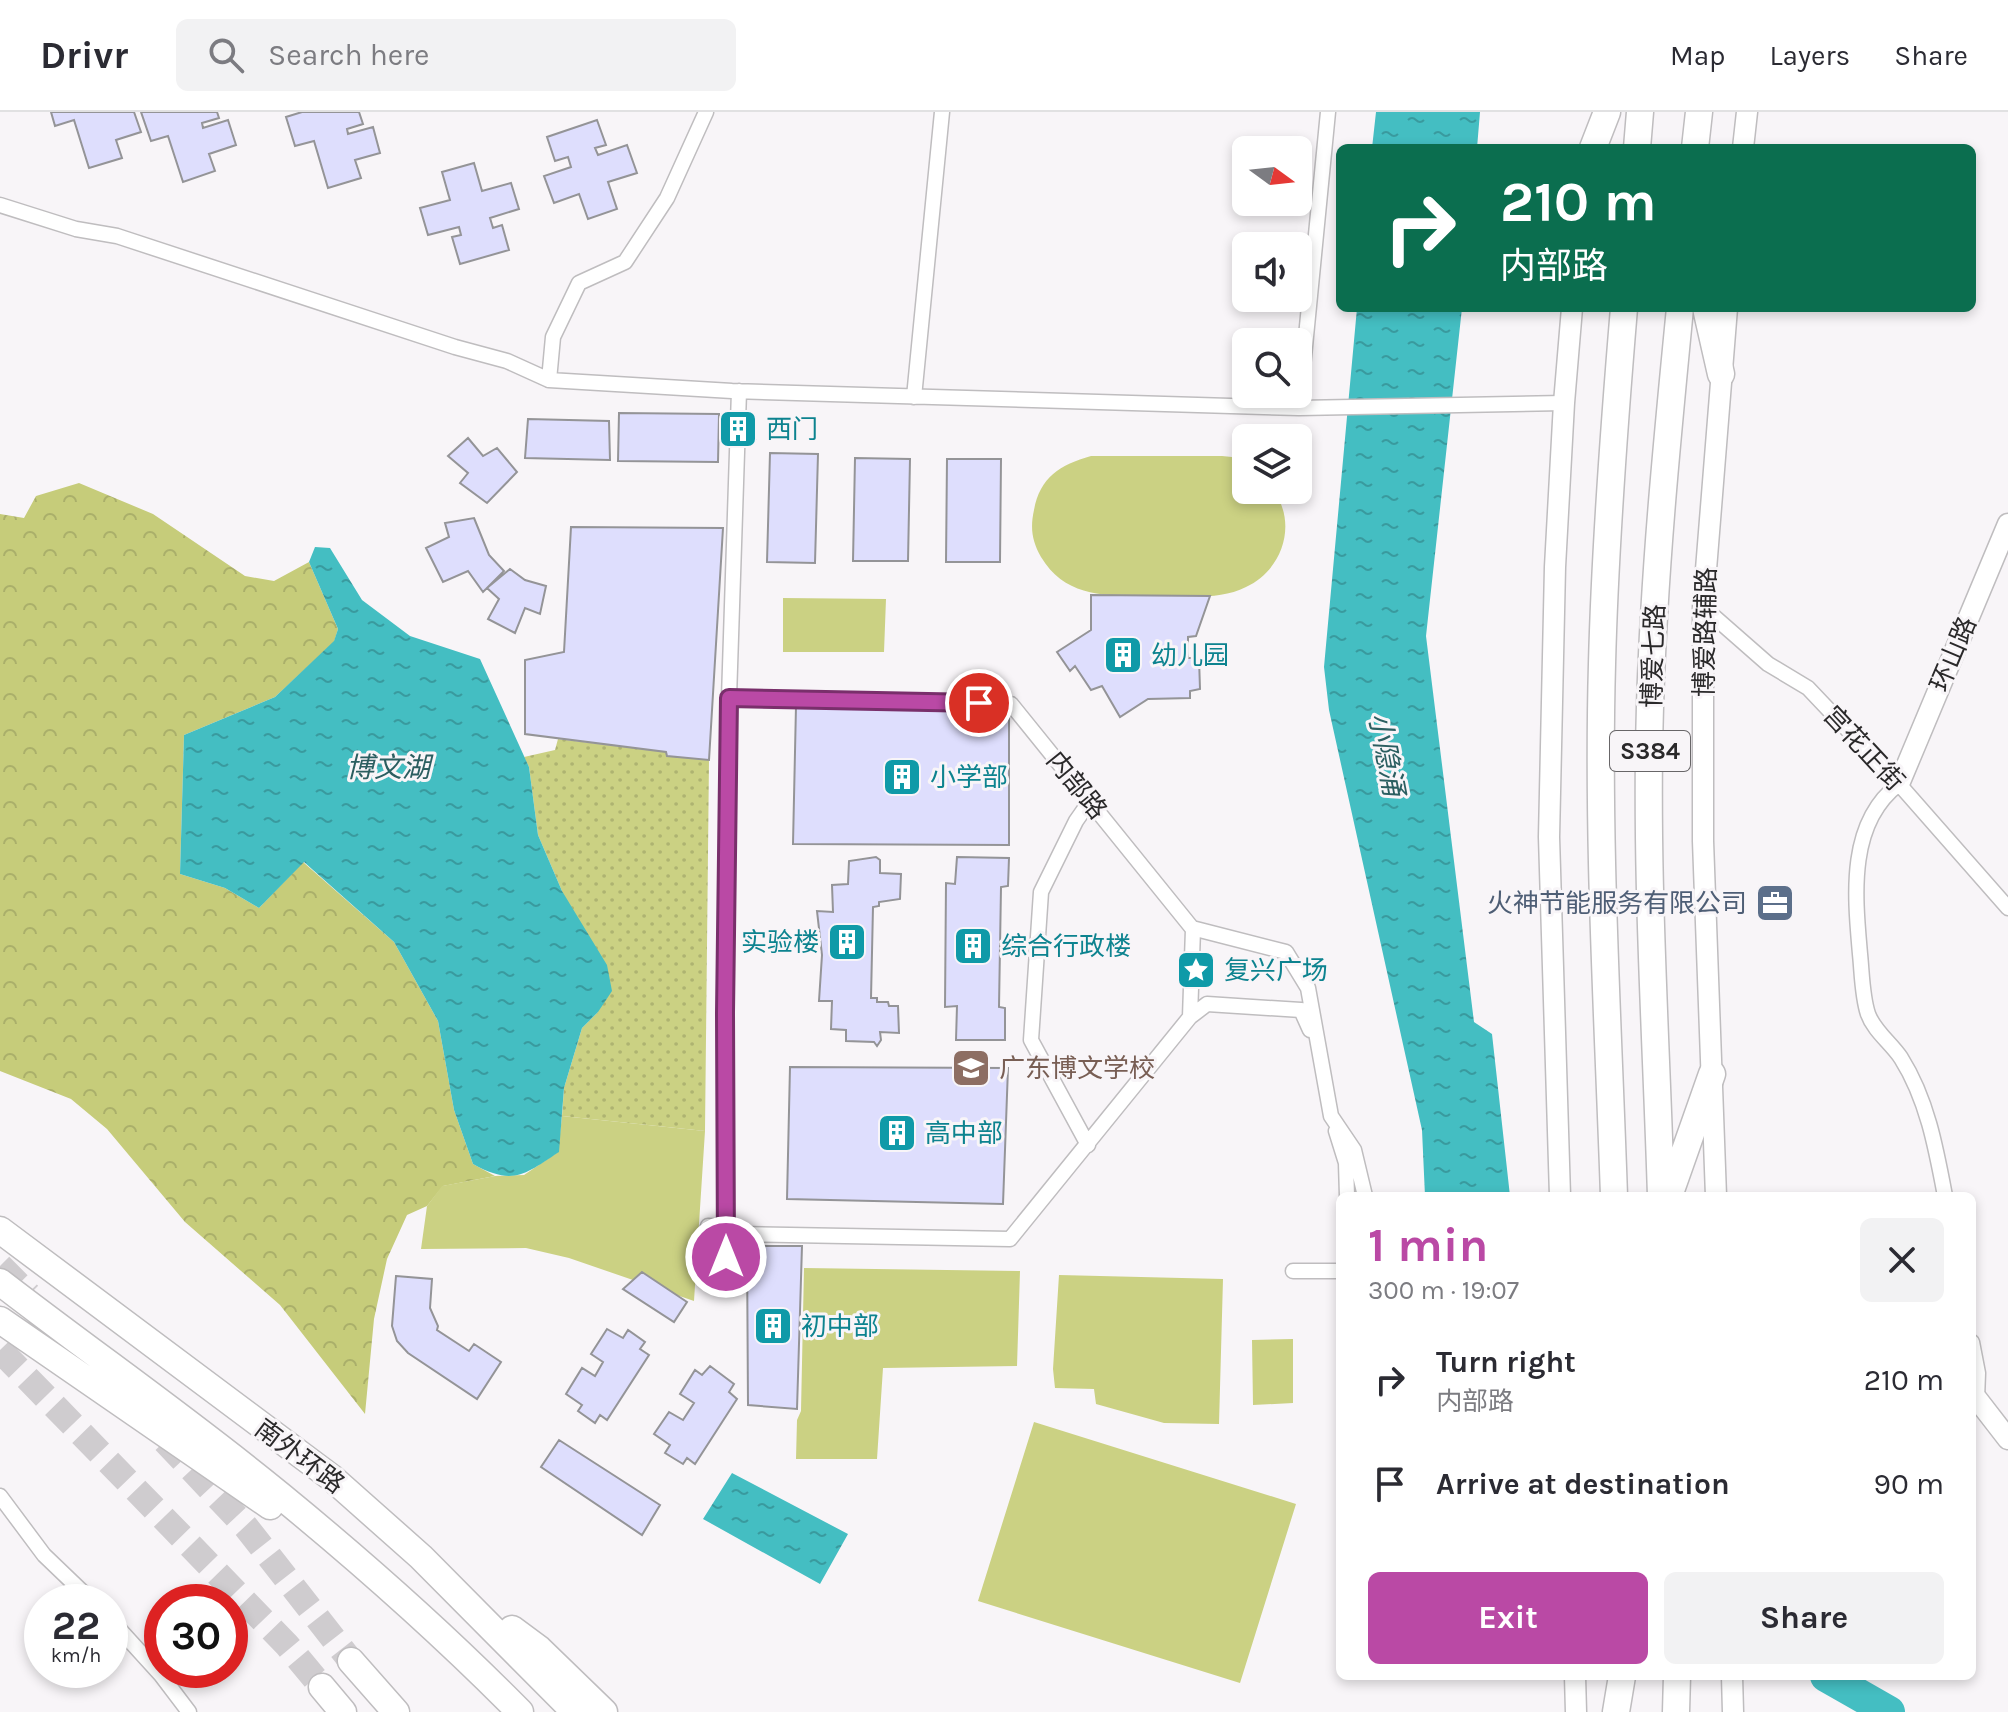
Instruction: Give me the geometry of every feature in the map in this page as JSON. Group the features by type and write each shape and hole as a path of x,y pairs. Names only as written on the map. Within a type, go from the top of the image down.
{"highway":[{"path":"1592,144 1607,112"},
{"path":"1637,144 1640,112"},
{"path":"1695,144 1699,112"},
{"name":"博爱七路","path":"1614,1192 1603,879 1602,666 1611,465 1624,312"},
{"name":"博爱七路","path":"1661,1192 1650,875 1650,709 1657,544 1680,312"},
{"path":"1707,312 1721,374"},
{"path":"1670,1192 1712,1074"},
{"name":"南外环路","path":"0,1230 332,1478 421,1557 575,1712"},
{"name":"南外环路","path":"0,1282 216,1445 345,1550 482,1673 520,1712"},
{"path":"0,1320 255,1498 345,1550"},
{"path":"421,1557 539,1649 604,1712"},
{"path":"351,1661 396,1712"},
{"path":"1616,1712 1621,1680"},
{"path":"1631,1680 1632,1712"},
{"path":"322,1687 343,1712"}],"street":[{"path":"549,380 553,337 579,283 625,262 667,198 706,112"},
{"path":"914,397 942,112"},
{"path":"1312,338 1328,112"},
{"path":"1590,144 1591,112"},
{"path":"1743,144 1747,112"},
{"path":"0,205 76,229 117,236 455,347 507,361 549,380 739,391 1232,406"},
{"path":"1560,1192 1549,837 1555,567 1572,312"},
{"name":"博爱路辅路","path":"1716,1192 1703,841 1703,607 1727,312"},
{"path":"726,1257 729,698 739,391"},
{"path":"1312,408 1564,403"},
{"name":"环山路","path":"1899,784 2008,524"},
{"name":"宫花正街","path":"1703,607 1768,664 1808,688 1899,784 2008,908"},
{"name":"内部路","path":"729,698 1011,704 1193,929"},
{"path":"1899,784 1884,795 1859,855 1855,887 1862,975 1867,1012 1900,1056 1924,1102 1944,1192"},
{"path":"1088,1145 1031,1040 1041,892 1076,821 1090,801"},
{"path":"1190,1017 1193,929 1286,952 1308,988 1331,1116 1346,1163 1347,1192"},
{"path":"708,1226 725,1227 738,1234 1010,1239 1190,1017 1207,1004 1301,1010 1319,1052"},
{"path":"1331,1116 1354,1150 1364,1192"},
{"path":"1293,1271 1336,1271"},
{"path":"1976,1363 1976,1390"},
{"path":"1976,1400 2008,1439"},
{"path":"0,1496 44,1555 74,1584"},
{"path":"128,1639 189,1712"},
{"path":"1572,1680 1576,1712"},
{"path":"1732,1680 1733,1712"}],"green space":[{"path":"1091,456 1232,457 1232,504 1281,504 1285,517 1283,544 1277,558 1259,579 1236,591 1215,596 1110,595 1079,589 1052,572 1041,557 1032,523 1037,499 1046,481 1070,464"},
{"path":"79,483 153,514 245,576 274,581 309,562 338,629 334,642 275,697 184,735 180,874 225,888 259,908 303,862 394,942 438,1021 454,1110 473,1164 495,1176 443,1186 427,1206 407,1215 387,1259 374,1319 365,1414 280,1305 185,1222 107,1129 71,1099 0,1071 0,514 24,518 36,496"},
{"path":"783,598 886,599 884,652 783,652"},
{"path":"558,739 709,760 705,1131 562,1116 564,1088 582,1028 598,1012 562,891 538,835 529,767 524,757 555,750"},
{"path":"562,1116 705,1131 694,1301 569,1258 526,1248 421,1249 427,1206 442,1186 495,1176 524,1175 558,1152"},
{"path":"804,1268 1020,1271 1017,1366 883,1368 877,1459 796,1459 797,1420 801,1411"},
{"path":"1059,1275 1223,1279 1219,1424 1164,1423 1096,1404 1094,1389 1055,1388 1053,1369"},
{"path":"1293,1339 1293,1403 1253,1405 1252,1340"},
{"path":"1034,1422 1296,1504 1240,1683 978,1601"}],"water":[{"path":"1376,112 1480,112 1477,144 1372,144"},
{"path":"1357,312 1462,312 1426,636 1474,1022 1492,1034 1510,1192 1425,1192 1422,1130 1329,710 1324,667"},
{"name":"博文湖","path":"315,547 330,548 362,600 410,636 480,659 529,767 538,835 562,891 607,965 612,991 582,1028 564,1088 559,1152 518,1175 498,1175 473,1164 454,1110 438,1021 394,942 304,862 259,908 225,888 180,874 184,735 275,697 334,641 338,629 309,562"},
{"path":"732,1473 848,1534 820,1584 703,1519"}],"building":[{"path":"51,112 134,112 141,132 116,140 122,158 89,168 74,120 55,126"},
{"path":"141,112 217,112 219,118 202,123 203,128 228,120 236,145 209,154 215,171 183,182 168,136 151,141"},
{"path":"302,112 359,112 363,124 347,129 348,134 373,127 380,153 355,160 361,178 328,188 314,141 295,146 286,117"},
{"path":"597,120 606,145 595,148 598,155 627,145 637,173 608,182 617,209 588,219 579,194 554,203 544,176 571,167 568,157 555,161 547,137"},
{"path":"474,163 482,191 511,183 519,209 490,218 493,228 502,225 509,250 460,264 452,237 461,235 459,227 428,235 420,208 450,200 442,172"},
{"path":"619,413 719,414 718,462 618,461"},
{"path":"528,419 609,421 610,460 525,458"},
{"name":"西门","path":"721,420 756,421 756,439 720,438"},
{"path":"468,438 483,456 497,448 517,472 487,503 460,483 468,473 448,456"},
{"path":"770,453 818,454 815,563 767,562"},
{"path":"855,458 910,459 908,561 853,561"},
{"path":"947,459 1001,459 1000,562 946,562"},
{"path":"474,518 489,555 504,571 483,592 468,571 443,582 426,548 449,537 445,523"},
{"path":"571,527 723,528 709,760 525,734 525,660 564,652"},
{"path":"510,569 525,580 546,586 540,614 525,608 515,633 488,619 499,599 487,588"},
{"name":"幼儿园","path":"1091,595 1210,596 1196,636 1188,637 1188,658 1199,658 1200,689 1190,691 1190,698 1148,699 1120,717 1102,686 1091,690 1075,666 1070,671 1057,652 1091,630"},
{"name":"小学部","path":"796,706 1009,711 1009,845 793,844"},
{"name":"实验楼","path":"876,857 880,860 880,873 901,874 900,899 879,902 879,906 873,907 871,998 877,998 877,1002 888,1002 889,1006 898,1006 899,1033 880,1032 881,1040 877,1046 874,1042 846,1041 846,1030 831,1029 832,1001 819,1001 822,955 817,911 833,912 832,885 848,884 849,861"},
{"name":"综合行政楼","path":"957,857 1009,858 1008,886 1001,887 999,1007 1005,1008 1005,1040 956,1040 957,1006 945,1007 946,883 955,884"},
{"name":"高中部","path":"790,1067 1008,1068 1003,1204 787,1199"},
{"name":"初中部","path":"747,1246 802,1246 797,1409 748,1405"},
{"path":"642,1272 687,1302 674,1322 623,1289"},
{"path":"396,1276 432,1279 430,1308 437,1330 469,1351 474,1344 501,1362 477,1399 408,1353 397,1341 392,1326"},
{"path":"607,1329 623,1338 628,1330 645,1342 640,1349 649,1355 607,1420 600,1415 595,1423 578,1411 582,1405 566,1394 582,1368 595,1376 603,1362 591,1354"},
{"path":"710,1366 734,1384 729,1392 737,1399 695,1464 687,1458 683,1464 665,1453 670,1445 654,1434 669,1412 683,1420 694,1403 680,1394 695,1370 702,1375"},
{"path":"559,1440 660,1505 642,1535 541,1467"}],"waterway":[{"name":"小隐涌","path":"1833,1680 1889,1712"}],"tunnel":[{"path":"0,1266 29,1295"},
{"path":"0,1350 287,1645 322,1687"},
{"path":"165,1441 246,1527 351,1661"}],"place":[{"name":"西门","path":"738,429"},
{"name":"幼儿园","path":"1123,655"},
{"name":"小学部","path":"902,777"},
{"name":"火神节能服务有限公司","path":"1775,903"},
{"name":"实验楼","path":"847,942"},
{"name":"综合行政楼","path":"973,946"},
{"name":"复兴广场","path":"1196,970"},
{"name":"广东博文学校","path":"971,1068"},
{"name":"高中部","path":"897,1133"},
{"name":"初中部","path":"773,1326"}],"route":[{"path":"726,1257 729,698 979,703"}]}
